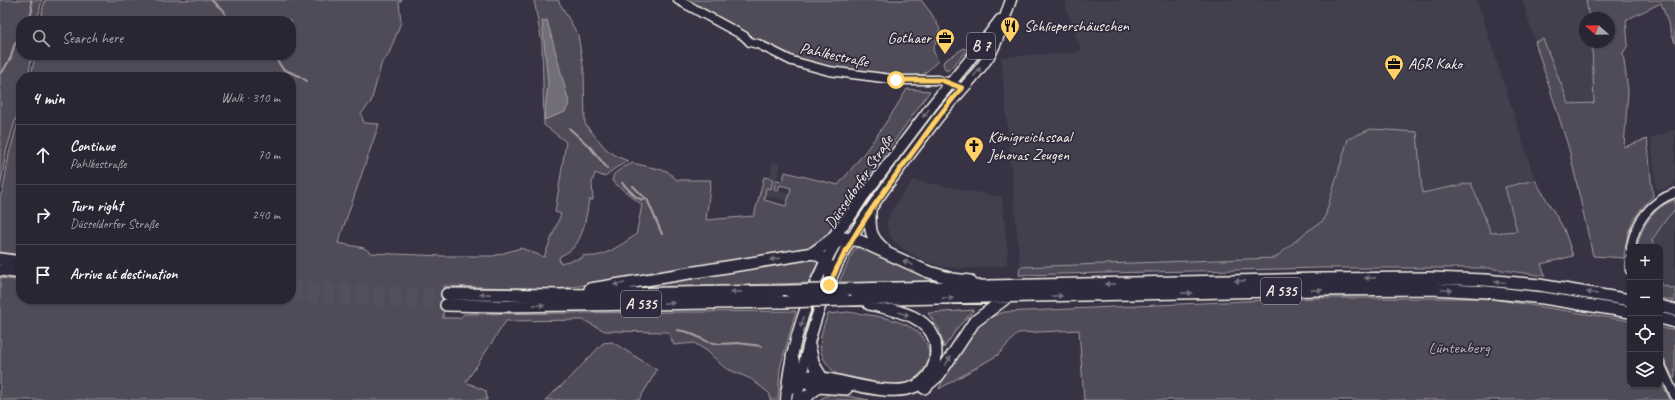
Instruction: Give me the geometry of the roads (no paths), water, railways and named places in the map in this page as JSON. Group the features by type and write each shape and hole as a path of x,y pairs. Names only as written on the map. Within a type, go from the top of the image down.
{"highway":[{"path":"566,295 606,286 813,253 832,239 854,210"},
{"path":"870,211 870,231 873,237 890,255"},
{"path":"836,243 844,238 852,239 941,276 1014,290"},
{"path":"813,253 826,260 830,265 831,280"},
{"path":"0,259 16,261"},
{"path":"0,270 16,272"},
{"name":"A 535","path":"1627,300 1539,286 1477,280 1375,278 1014,290 850,297 783,302 500,306 447,299 566,295 790,291 850,297 1006,298 1014,290 1396,289 1487,292 1543,298 1627,312"},
{"path":"792,356 796,372 808,384 820,383 899,391 916,386 926,379 933,368 936,358 936,348 933,336 927,326 909,315 850,297"},
{"path":"820,383 885,396 903,397 916,394 928,386 939,375 974,322 1006,298"},
{"path":"1663,307 1675,310"},
{"path":"1663,319 1675,322"},
{"path":"809,345 820,383"},
{"path":"786,396 794,381 801,378"},
{"path":"803,400 820,383"}],"main road":[{"name":"Düsseldorfer Straße","path":"786,396 792,356 809,302 826,260 854,210 934,103 995,27 1010,3"},
{"name":"Düsseldorfer Straße","path":"798,400 801,378 819,311 831,280 852,239 870,211 942,112 990,55 1010,3"}],"street":[{"name":"Pahlkestraße","path":"678,0 744,36 750,42 758,44 792,61 829,71 865,76 899,80 938,80 951,83"},
{"path":"951,83 962,88"},
{"path":"1632,244 1638,224 1644,215 1659,201 1675,193"},
{"path":"1663,370 1675,396"}],"waterway":[{"path":"30,16 32,10 31,0"},
{"path":"211,0 224,11 226,16"},
{"path":"0,73 3,71 11,57 16,43"},
{"path":"277,60 283,69 290,72"},
{"path":"296,75 307,81"},
{"path":"569,128 590,147 607,168"},
{"path":"622,183 636,197 642,200 645,198 647,199 662,234"},
{"path":"633,186 645,198"},
{"path":"677,330 688,332 708,342 720,344 738,343 761,346"}],"tunnel":[{"path":"296,286 447,294"},
{"path":"296,296 446,305"}],"place":[{"name":"Schliepershäuschen","path":"1010,43"},
{"name":"Gothaer","path":"945,55"},
{"name":"AGR Kako","path":"1394,81"},
{"name":"Königreichssaal Jehovas Zeugen","path":"974,163"}],"park label":[{"name":"Lüntenberg","path":"1459,348"}]}
